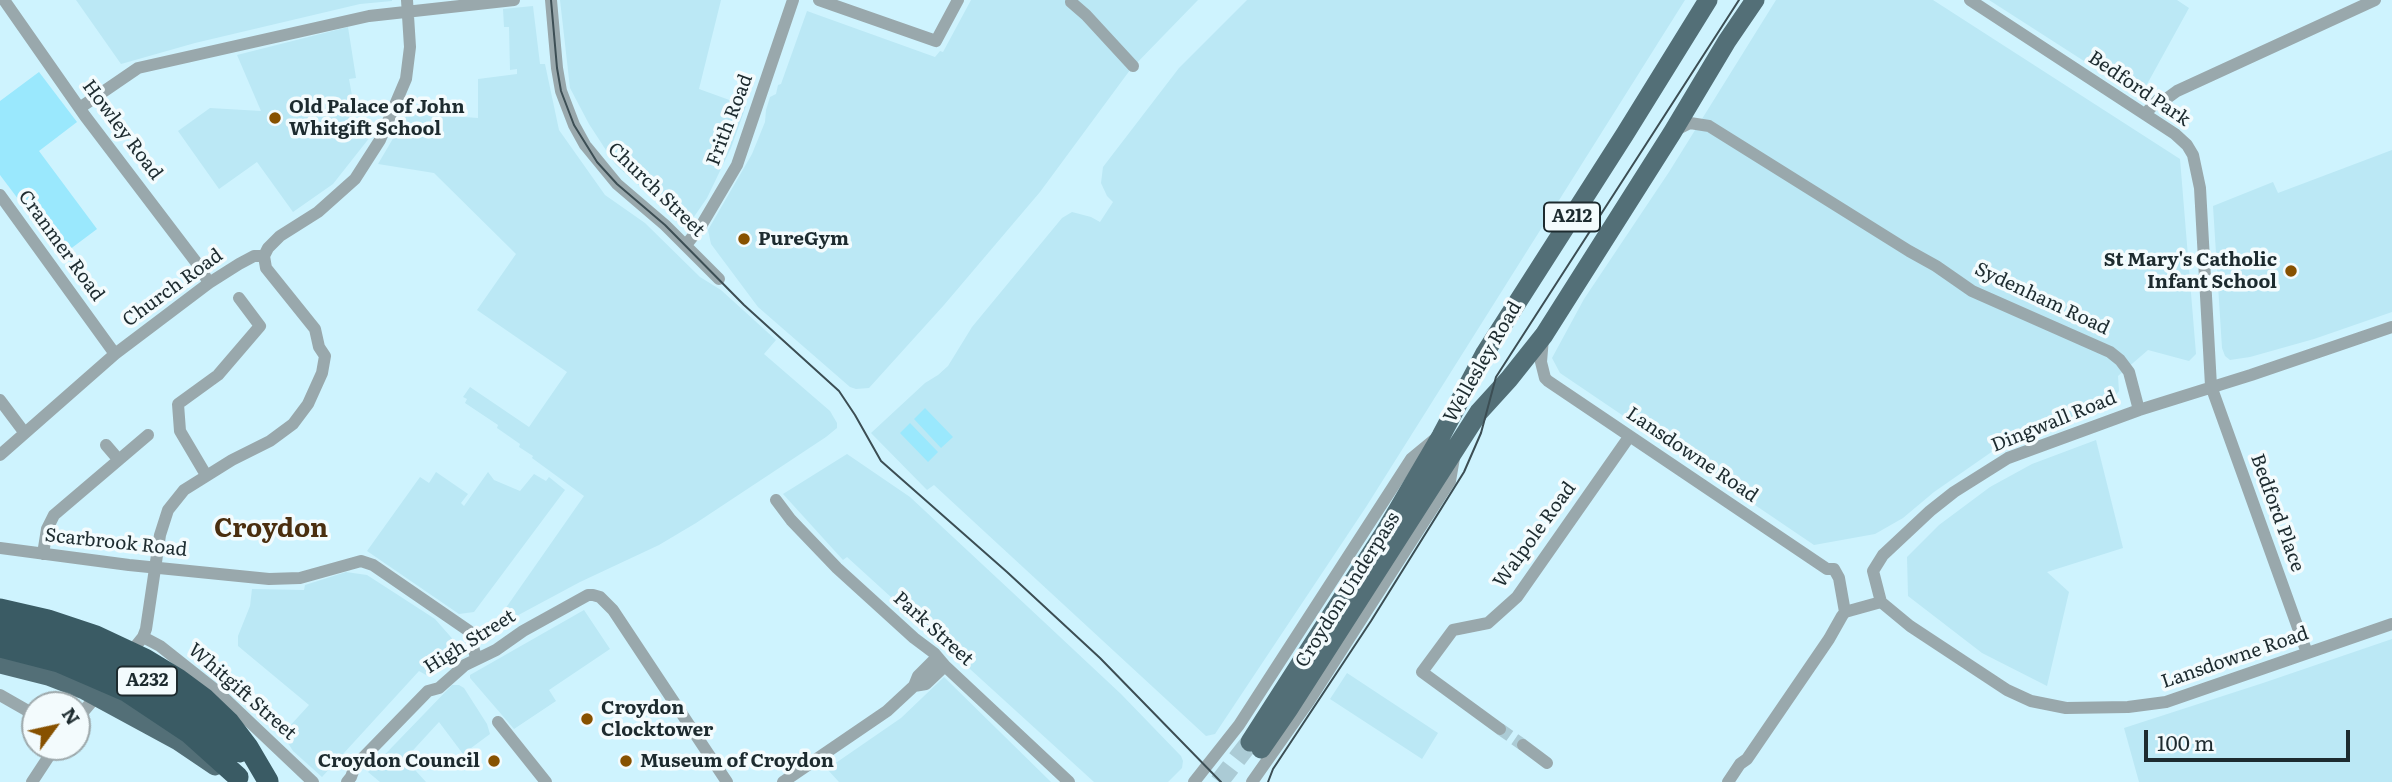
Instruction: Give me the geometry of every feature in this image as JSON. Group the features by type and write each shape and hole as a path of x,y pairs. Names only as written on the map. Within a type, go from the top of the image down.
{"highway":[{"path":"0,610 48,620 96,636 145,659 178,679 205,699 229,722 268,781"},
{"name":"A232","path":"0,627 79,649 145,680 197,715 268,781"},
{"name":"A232","path":"0,647 59,662 126,691 189,733 238,778"}],"main road":[{"name":"Wellesley Road","path":"1441,436 1485,353 1708,0"},
{"name":"Wellesley Road","path":"1455,451 1479,412 1544,334 1672,133 1727,40 1755,0"},
{"name":"Croydon Underpass","path":"1441,436 1255,745 1455,451"},
{"path":"0,664 48,676 84,690 238,778"}],"street":[{"name":"Howley Road","path":"4,0 209,283"},
{"path":"81,107 138,68 408,6 514,0"},
{"name":"Church Street","path":"551,0 561,92 585,145 608,175 686,245 719,279"},
{"name":"Frith Road","path":"686,245 701,226 737,165 793,0"},
{"path":"819,0 936,41 958,0"},
{"name":"Bedford Park","path":"1970,0 2159,123 2187,145 2197,168 2211,386"},
{"path":"2145,114 2158,100 2166,99 2375,0"},
{"path":"1071,2 1133,66"},
{"name":"Church Road","path":"0,455 115,354 209,283 254,256 264,257 268,248 281,236 318,212 355,179 380,140 406,79 410,47 408,6"},
{"path":"2159,123 2167,107 2166,99"},
{"name":"Sydenham Road","path":"1672,133 1690,123 1711,127 1972,290 2110,352 2129,372 2139,410"},
{"name":"Cranmer Road","path":"0,195 115,354"},
{"path":"91,701 143,636 157,567 160,535 168,510 184,490 206,475 270,441 293,424 308,404 322,373 325,356 319,347 315,329 266,268 264,257"},
{"path":"206,475 180,431 178,404 218,375 260,326 239,298"},
{"path":"2139,410 2392,327"},
{"name":"Lansdowne Road","path":"1544,334 1541,362 1545,378 1827,569 1833,569 1839,578 1845,612"},
{"name":"Bedford Place","path":"2211,386 2307,653"},
{"path":"0,400 24,432"},
{"name":"Dingwall Road","path":"1881,602 1873,570 1878,562 1903,535 1954,492 1997,464 2022,452 2139,410"},
{"path":"43,554 47,529 54,515 148,435"},
{"name":"Wellesley Road","path":"1195,782 1240,725 1411,459 1441,436"},
{"name":"Walpole Road","path":"1500,729 1422,672 1453,630 1488,623 1517,597 1629,436"},
{"path":"106,445 118,459"},
{"name":"Wellesley Road","path":"1252,782 1296,722 1450,481 1455,451"},
{"name":"Park Street","path":"776,500 791,520 837,568 985,701 1069,782"},
{"name":"Scarbrook Road","path":"0,548 240,576 288,579 309,576 361,561 373,565 469,631 476,658"},
{"name":"High Street","path":"347,782 355,766 428,691 439,688 476,658 496,650 523,631 588,595 605,600 613,610 727,782"},
{"path":"1728,782 1762,737 1845,612 1881,602"},
{"name":"Lansdowne Road","path":"1881,602 1910,626 2007,690 2031,701 2052,706 2101,708 2166,702 2392,624"},
{"name":"Whitgift Street","path":"143,636 160,646 242,714 313,782"},
{"path":"783,782 887,711 914,686 918,676 940,662"},
{"path":"0,695 21,707"},
{"path":"498,722 546,782"},
{"path":"1523,745 1548,763"},
{"path":"32,782 46,761"}],"shaded area":[{"path":"76,0 392,1 360,4 195,43 121,64"},
{"path":"560,0 721,0 699,89 746,106 731,148 707,198 689,223 615,164 589,124 570,88"},
{"path":"971,0 1198,0 1130,70 1040,192 944,305 869,388 856,389 850,387 758,307 711,244 708,230 752,154 765,122 770,97 776,94 778,85 781,84 807,11 935,57 940,51 943,52"},
{"path":"1247,0 1685,0 1366,507 1215,734 1206,736 934,485 927,490 871,433 925,383 948,366 972,327 1062,218 1072,212 1100,222 1113,202 1101,183 1103,167 1179,68"},
{"path":"1776,0 1933,0 2180,159 2196,354 2189,361 2148,350 2118,376 2119,391 2107,407 2003,444 1934,492 1903,518 1875,534 1814,545 1560,373 1552,358 1584,299 1669,172"},
{"path":"1989,0 2177,0 2189,8 2140,97"},
{"path":"533,6 540,64 545,64 559,130 605,195 645,223 700,277 721,290 776,340 764,354 830,411 837,428 659,545 580,582 511,619 503,612 584,496 532,458 533,456 519,447 520,444 497,428 498,425 465,403 467,399 463,397 470,387 529,427 567,372 477,310 516,254 434,173 378,164 408,113 478,118 478,79 517,74 517,69 510,70 509,27 504,27 503,9"},
{"name":"Old Palace of John Whitgift School","path":"348,27 356,78 349,79 355,112 351,114 355,122 374,132 333,184 293,212 257,162 219,189 178,131 210,108 261,111 237,55"},
{"path":"39,72 77,122 39,151 97,229 61,256 0,175 0,101"},
{"name":"St Mary's Catholic Infant School","path":"2392,150 2392,312 2314,339 2230,360 2222,348 2213,206 2273,182 2278,193"},
{"path":"925,408 953,437 941,448 914,419"},
{"path":"910,423 938,452 928,462 900,433"},
{"path":"2096,440 2123,548 2047,572 2069,592 2047,686 1982,653 1908,596 1907,557 1939,525 1990,487 2032,464"},
{"path":"847,454 910,497 1121,694 1181,756 1182,768 1168,782 1094,782 847,557 843,560 783,494"},
{"path":"436,472 468,494 461,503 464,506 488,472 494,480 520,491 534,474 546,481 549,477 565,490 474,612 459,614 367,551 420,477 429,483"},
{"path":"346,572 367,575 435,619 457,644 426,675 419,671 322,777 293,751 284,737 288,728 309,705 238,646 238,636 250,606 252,589 304,590 305,585"},
{"path":"584,610 610,649 549,690 556,701 514,729 470,675"},
{"path":"2392,639 2392,782 2139,782 2124,728"},
{"path":"1347,673 1438,733 1422,759 1330,699"},
{"path":"944,677 1051,782 839,782 827,769 901,718"},
{"path":"452,685 464,688 487,724 490,734 463,754 439,722 405,759 426,782 380,782 368,772"}],"tunnel":[{"path":"1500,729 1523,745"},
{"path":"1219,782 1250,742"}],"tram line":[{"path":"551,0 561,91 574,125 597,162 617,184 665,225 744,305 839,391 881,461 1100,658 1221,782"},
{"path":"1268,782 1273,769 1371,621 1464,472 1481,433 1496,377 1739,0"}],"place":[{"name":"Old Palace of John Whitgift School","path":"275,118"},
{"name":"PureGym","path":"744,239"},
{"name":"St Mary's Catholic Infant School","path":"2291,271"},
{"name":"Croydon Clocktower","path":"587,719"},
{"name":"Croydon Council","path":"494,761"},
{"name":"Museum of Croydon","path":"626,761"}],"district":[{"name":"Croydon","path":"271,529"}]}
